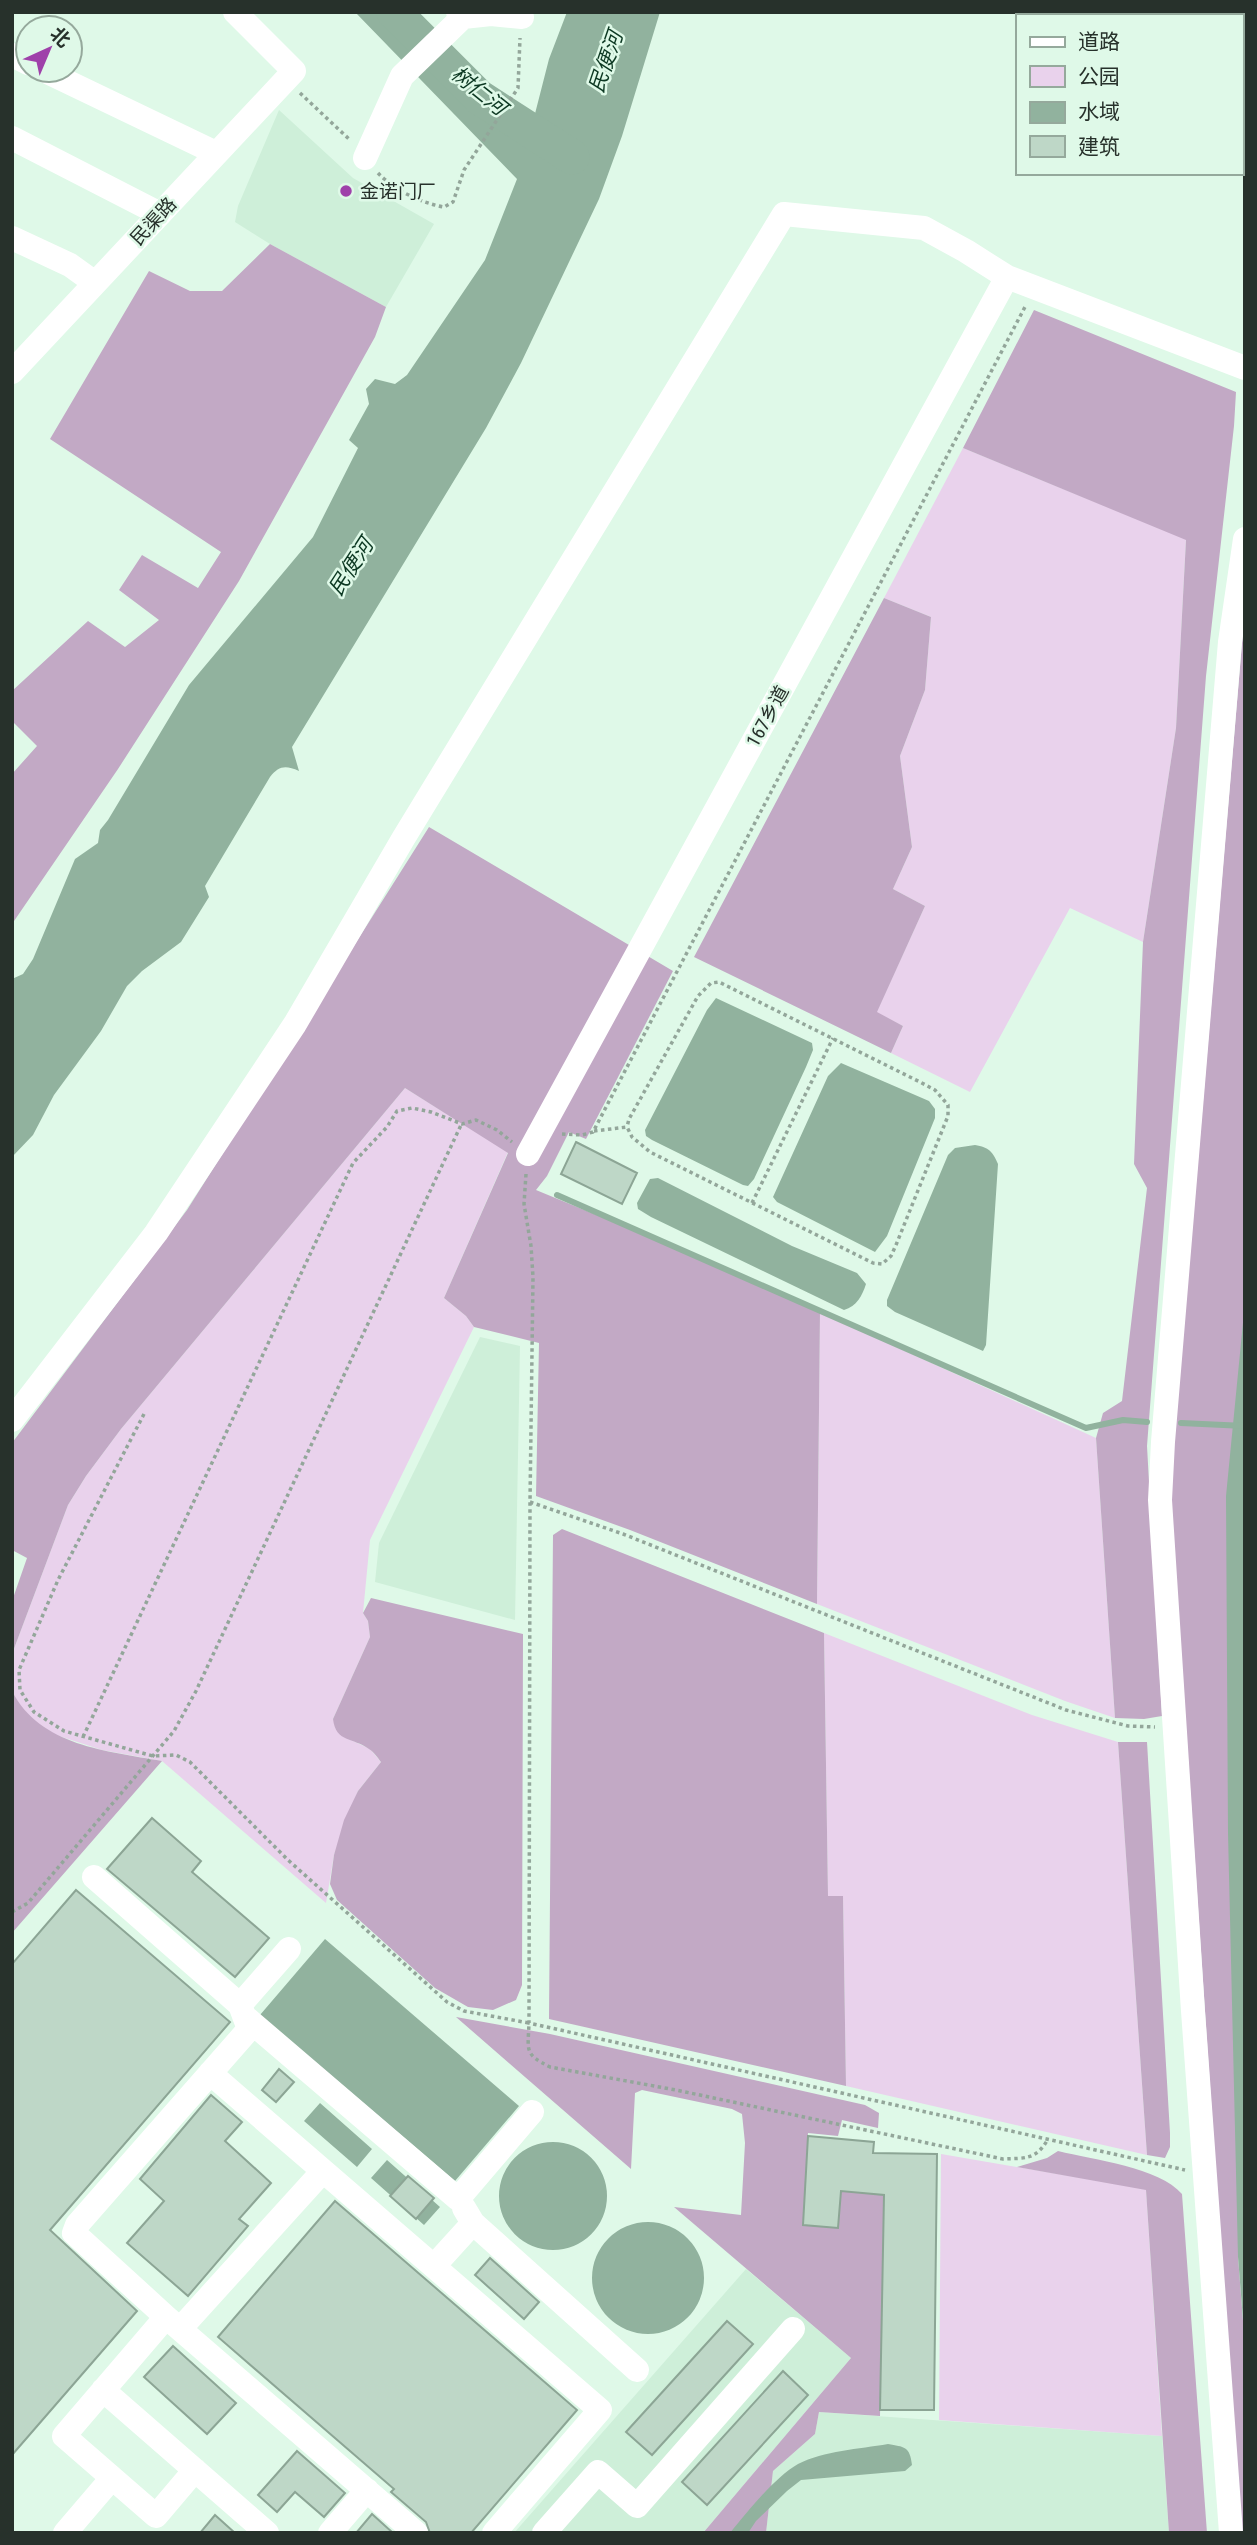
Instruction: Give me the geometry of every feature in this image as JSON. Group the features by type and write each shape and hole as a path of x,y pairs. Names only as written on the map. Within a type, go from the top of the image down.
{"street":[{"name":"民渠路","path":"12,372 294,71 235,12"},
{"path":"365,158 402,76 456,21 491,14 522,17"},
{"path":"72,84 216,153"},
{"path":"12,138 160,214"},
{"path":"12,1420 156,1233 295,1024 403,839 785,214 924,228 1007,277 1245,368"},
{"path":"12,238 71,265 95,283"},
{"name":"167乡道","path":"528,1154 1007,277"},
{"path":"1231,2533 1204,2174 1160,1500 1230,642 1245,539"},
{"path":"94,1877 242,2011 458,2199 473,2223 637,2371"},
{"path":"242,2011 289,1949"},
{"path":"242,2011 249,2029 77,2225 74,2233 173,2323 415,2533"},
{"path":"210,2073 600,2410 494,2533"},
{"path":"458,2199 532,2112"},
{"path":"195,2470 156,2516 64,2436 103,2390 323,2171"},
{"path":"433,2266 473,2223"},
{"path":"544,2533 598,2472 637,2506 793,2329"},
{"path":"103,2390 267,2533"},
{"path":"66,2532 112,2478"},
{"path":"330,2533 367,2490"}],"path":[{"path":"476,154 518,88 522,17"},
{"path":"594,1131 1035,288"},
{"path":"719,982 833,1038 935,1090 948,1105 948,1116 891,1256 882,1264 873,1264 650,1152 632,1137 627,1127 698,996 711,983 719,982"},
{"path":"752,1203 833,1038"},
{"path":"83,1737 353,1163 387,1127 397,1111 412,1108 462,1124 476,1120 497,1130 528,1154 524,1204 533,1277 528,2048 533,2058 550,2067 676,2090 1003,2159 1030,2158 1041,2152 1048,2139"},
{"path":"12,1912 29,1903 174,1731 196,1691 462,1124"},
{"path":"541,1130 582,1135 627,1127"},
{"path":"144,1414 58,1580 19,1670 20,1690 34,1712 64,1731 153,1756 176,1755 190,1762 288,1860 447,2002 464,2011 529,2023 1204,2174"},
{"path":"530,1502 622,1534 1066,1710 1128,1726 1148,1728 1174,1725"}],"shaded area":[{"path":"279,110 353,178 434,224 386,307 235,222 238,206"},
{"path":"270,244 386,307 375,337 239,581 118,769 12,924 12,774 37,746 12,721 12,691 88,621 125,647 159,620 119,590 142,555 198,588 221,552 50,439 149,271 190,291 222,291"},
{"path":"1034,310 1236,392 1206,676 1147,1446 1162,1716 1144,1719 1115,1718 1096,1438 1103,1413 1122,1401 1147,1188 1134,1164 1143,942 1176,728 1186,540 963,448"},
{"path":"884,598 931,617 925,690 900,756 912,847 893,889 925,906 877,1012 903,1026 891,1053 694,957"},
{"path":"1245,608 1245,1332 1238,2257 1245,2346 1245,2533 1240,2533 1170,1489"},
{"path":"429,827 673,971 586,1139 569,1132 547,1176 536,1190 820,1312 817,1604 536,1496 539,1343 474,1327 466,1316 444,1298 508,1153 405,1088 121,1429 86,1476 68,1505 12,1654 12,1601 27,1558 12,1550 12,1443 187,1210"},
{"path":"480,1337 520,1346 515,1620 375,1582 379,1543"},
{"path":"562,1529 824,1633 828,1896 843,1896 846,2086 549,2019 553,1535"},
{"path":"371,1598 523,1634 522,1985 516,2000 493,2010 468,2007 435,1988 337,1900 330,1884 334,1855 344,1820 358,1791 381,1762 363,1745 341,1736 333,1719 370,1637 368,1621 363,1613"},
{"path":"12,1691 24,1709 57,1735 98,1749 162,1761 12,1933"},
{"path":"1118,1742 1147,1742 1170,2133 1170,2147 1165,2158 1147,2155"},
{"path":"456,2017 550,2034 865,2105 879,2113 878,2128 842,2120 838,2136 808,2133 803,2224 838,2228 841,2191 884,2194 880,2416 819,2412 815,2434 773,2471 766,2533 703,2533 851,2358 674,2207 741,2215 745,2143 742,2114 732,2109 642,2090 635,2093 631,2169"},
{"path":"1058,2151 1142,2171 1172,2185 1182,2194 1207,2533 1169,2533 1146,2190 1017,2167 1047,2158"},
{"path":"746,2269 851,2358 703,2533 514,2533"},
{"path":"819,2412 1162,2436 1169,2533 766,2533 773,2471 815,2434"}],"green space":[{"path":"963,448 1186,539 1176,728 1143,942 1070,908 970,1092 891,1053 903,1026 876,1013 925,906 893,889 912,847 900,756 925,690 931,617 884,598"},
{"path":"405,1088 508,1152 444,1298 466,1316 474,1327 370,1540 363,1613 368,1621 370,1637 333,1719 349,1739 370,1749 381,1762 358,1791 334,1855 326,1903 162,1761 102,1750 56,1735 38,1725 19,1705 12,1691 12,1654 68,1505 86,1476 121,1429"},
{"path":"820,1312 1096,1438 1115,1718 817,1604"},
{"path":"824,1633 1032,1715 1118,1742 1147,2155 846,2086 843,1896 828,1896"},
{"path":"941,2154 1146,2189 1162,2436 939,2420"}],"water":[{"name":"民便河","path":"355,12 398,12 527,145 549,59 567,12 660,12 622,136 599,199 521,363 486,428 292,747 299,771 283,768 270,777 205,886 209,897 181,942 142,971 127,986 101,1031 54,1095 33,1135 12,1157 12,979 23,974 33,959 75,859 98,843 100,830 189,685 313,537 358,448 349,440 369,404 366,389 375,379 395,384 407,375 485,260 517,179"},
{"path":"716,998 812,1043 813,1050 806,1067 754,1179 748,1186 646,1136 645,1130 707,1010"},
{"path":"841,1063 929,1101 935,1109 935,1118 887,1236 875,1252 777,1202 773,1197 828,1076"},
{"path":"975,1145 990,1151 998,1164 986,1345 983,1351 887,1306 887,1300 948,1155 955,1148"},
{"path":"658,1178 792,1246 857,1273 866,1284 861,1296 856,1303 844,1310 651,1217 638,1209 637,1203 650,1179"},
{"path":"1245,1302 1245,2345 1238,2257 1228,1833 1226,1496"},
{"path":"325,1939 519,2106 455,2181 260,2015"},
{"path":"320,2103 372,2149 357,2167 304,2121"},
{"path":"553,2142 574,2146 591,2158 603,2175 607,2196 603,2217 591,2234 574,2246 553,2250 532,2246 515,2234 503,2217 499,2196 503,2175 515,2158 532,2146"},
{"path":"387,2160 440,2207 424,2225 371,2178"},
{"path":"648,2222 669,2226 688,2238 700,2257 704,2278 700,2299 688,2318 669,2330 648,2334 627,2330 608,2318 596,2299 592,2278 596,2257 608,2238 627,2226"},
{"path":"888,2444 908,2451 912,2465 905,2471 801,2480 756,2521 748,2533 730,2533 771,2486 798,2464 830,2453"}],"building":[{"path":"576,1142 637,1173 622,1204 561,1174"},
{"path":"152,1818 201,1861 192,1872 269,1938 235,1977 107,1869"},
{"path":"76,1890 230,2022 50,2230 137,2311 12,2455 12,1964"},
{"path":"279,2069 294,2082 276,2102 262,2090"},
{"path":"211,2095 242,2122 225,2141 271,2183 239,2219 248,2226 188,2296 127,2243 164,2201 140,2179"},
{"path":"808,2136 874,2142 873,2153 937,2154 934,2410 880,2410 884,2195 841,2191 838,2228 803,2225"},
{"path":"408,2176 434,2198 416,2219 390,2196"},
{"path":"335,2201 577,2410 471,2533 430,2533 426,2522 391,2492 394,2489 218,2337"},
{"path":"490,2258 539,2302 524,2319 475,2275"},
{"path":"727,2321 753,2344 652,2455 626,2432"},
{"path":"173,2346 236,2403 207,2434 144,2377"},
{"path":"783,2371 808,2395 707,2505 682,2482"},
{"path":"297,2451 345,2493 324,2517 295,2492 277,2512 258,2495"},
{"path":"372,2514 393,2533 356,2533"},
{"path":"215,2515 235,2533 200,2533"}],"waterway":[{"name":"树仁河","path":"394,12 479,97 572,157"},
{"path":"557,1195 1086,1428 1123,1420 1147,1422"},
{"path":"1181,1423 1245,1426"}],"place":[{"name":"金诺门厂","path":"346,191"}]}
